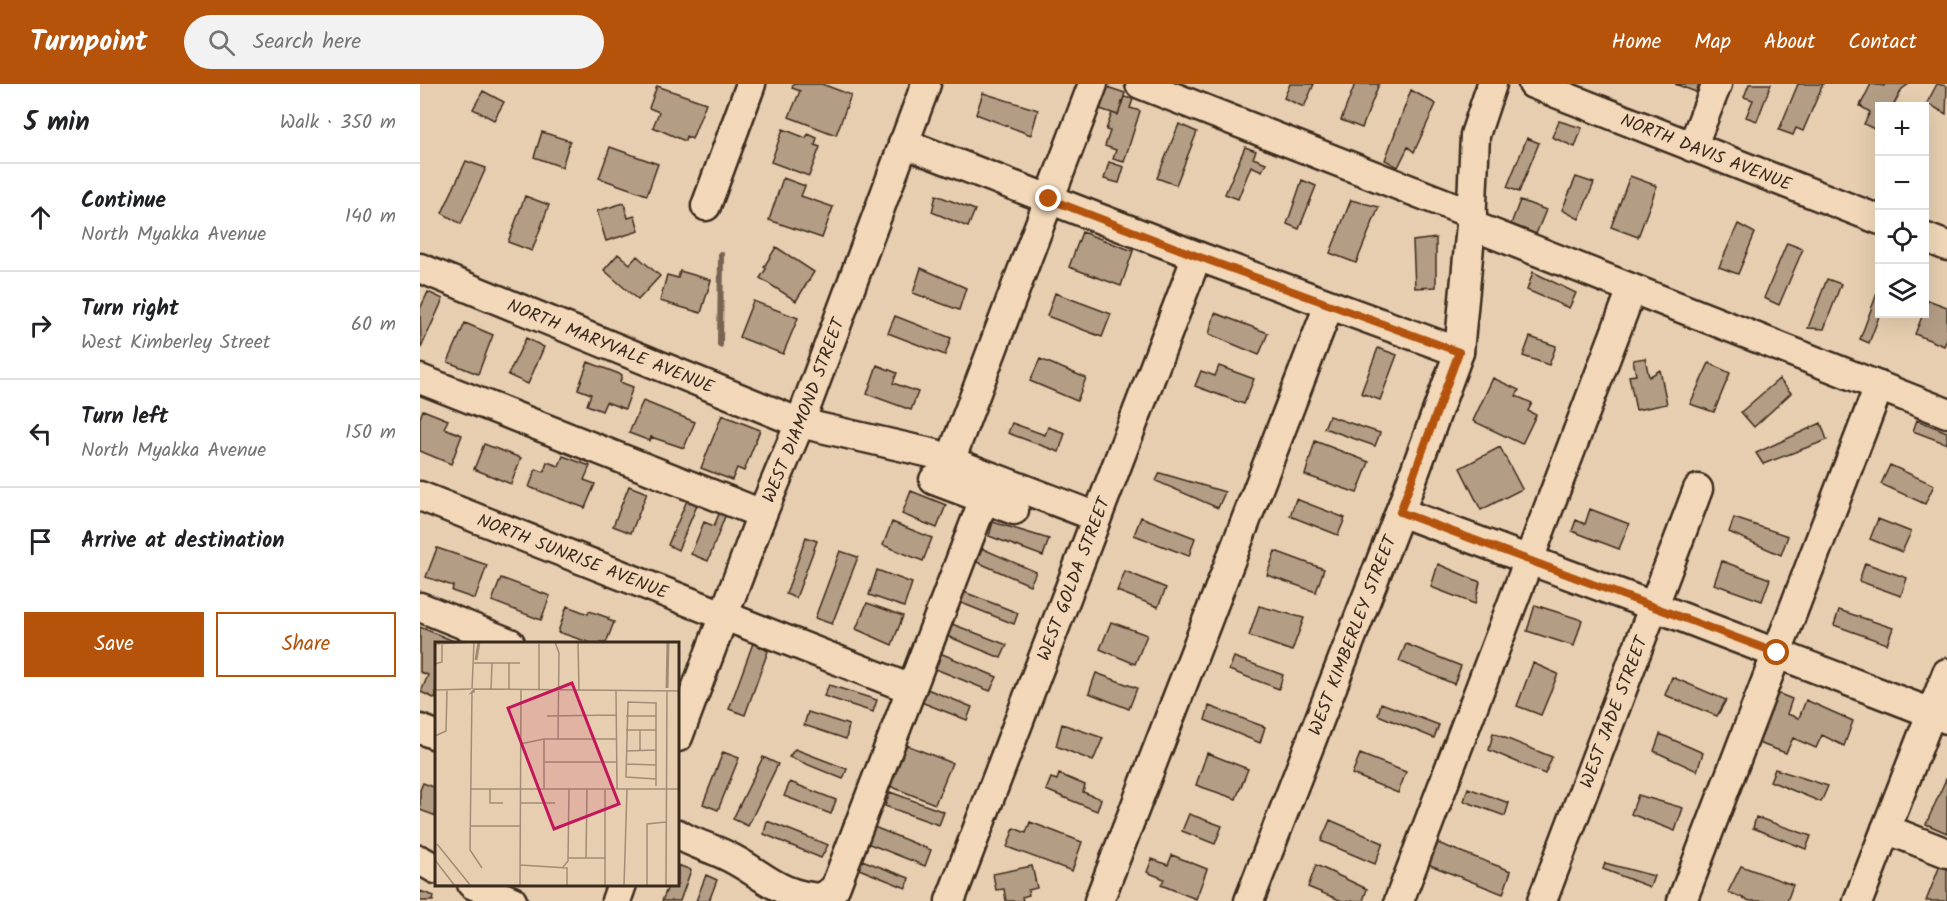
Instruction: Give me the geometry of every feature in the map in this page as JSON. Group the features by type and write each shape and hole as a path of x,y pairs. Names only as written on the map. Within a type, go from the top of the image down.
{"street":[{"path":"706,206 751,84"},
{"name":"WEST DIAMOND STREET","path":"681,720 800,423 926,84"},
{"path":"942,471 1093,84"},
{"path":"1140,84 1472,219 1632,289 1947,413"},
{"name":"WEST KIMBERLEY STREET","path":"1249,901 1400,512 1459,352 1472,219 1474,135 1492,84"},
{"name":"NORTH DAVIS AVENUE","path":"1533,84 1875,218"},
{"path":"1692,147 1716,84"},
{"path":"903,143 1197,256 1459,352"},
{"path":"1929,239 1947,246"},
{"name":"WEST GOLDA STREET","path":"950,901 1197,256"},
{"name":"NORTH MARYVALE AVENUE","path":"420,268 800,423 934,454 942,471"},
{"path":"1399,901 1632,289"},
{"path":"1099,901 1329,304"},
{"path":"420,380 762,514"},
{"path":"1682,901 1879,386"},
{"path":"942,471 984,499 1014,510"},
{"path":"942,471 1097,517"},
{"name":"WEST JADE STREET","path":"1542,901 1698,489"},
{"name":"NORTH SUNRISE AVENUE","path":"420,496 911,689"},
{"path":"680,835 690,842 726,855 774,886 806,897 822,898 835,888 984,499"},
{"path":"1400,512 1940,716"},
{"path":"420,607 508,642"},
{"path":"1858,901 1886,829 1940,716 1947,674"},
{"path":"420,729 435,735"},
{"path":"1886,829 1947,853"},
{"path":"420,860 435,868"},
{"path":"474,886 512,901"},
{"path":"616,901 622,886"}],"building":[{"path":"793,84 822,84 851,95 836,135 789,117 800,91 792,88"},
{"path":"1290,84 1314,84 1304,107 1284,98"},
{"path":"1355,84 1379,84 1362,128 1341,120"},
{"path":"1675,84 1699,84 1696,92"},
{"path":"1749,84 1771,84 1757,121 1746,117 1753,100 1744,97"},
{"path":"1798,84 1823,84 1803,131 1796,128 1793,135 1779,130"},
{"path":"1871,84 1884,86 1885,84 1909,84 1902,89 1895,102 1875,102 1875,130 1864,124 1870,112 1860,106"},
{"path":"1937,84 1947,86 1946,114 1928,102"},
{"path":"1101,85 1125,93 1118,115 1094,107"},
{"path":"657,86 706,103 692,139 686,136 685,141 653,127 659,112 649,108"},
{"path":"1411,90 1436,104 1414,152 1408,147 1398,167 1385,160"},
{"path":"483,91 504,102 494,120 473,109"},
{"path":"983,93 1038,110 1031,135 976,114"},
{"path":"1124,97 1133,99 1130,108 1140,111 1124,162 1113,159 1116,150 1105,146 1110,131 1106,130 1112,113 1118,115"},
{"path":"1559,121 1582,128 1575,147 1552,137"},
{"path":"1179,124 1197,132 1176,185 1157,178"},
{"path":"783,129 806,138 808,134 817,138 815,145 820,147 809,176 771,162"},
{"path":"542,132 570,141 562,167 534,157"},
{"path":"1527,138 1539,143 1519,192 1507,187"},
{"path":"610,147 658,164 647,195 599,178"},
{"path":"1245,147 1256,151 1253,158 1266,163 1262,171 1251,166 1238,199 1225,194"},
{"path":"466,161 486,168 461,224 442,213"},
{"path":"1109,162 1124,167 1119,183 1104,179"},
{"path":"1630,176 1657,186 1638,237 1611,227"},
{"path":"1576,177 1594,183 1579,219 1562,210"},
{"path":"783,178 805,186 801,196 833,207 822,238 769,220"},
{"path":"1302,180 1316,186 1299,229 1287,224"},
{"path":"936,195 975,210 968,227 932,212"},
{"path":"525,196 549,205 532,251 508,242"},
{"path":"1351,200 1379,207 1356,263 1330,253"},
{"path":"1520,200 1546,210 1536,234 1511,224"},
{"path":"624,203 628,218 635,216 639,231 606,241 597,211"},
{"path":"1738,224 1755,233 1738,274 1719,267"},
{"path":"1082,232 1133,251 1121,286 1069,267"},
{"path":"1436,238 1436,287 1415,288 1413,241"},
{"path":"1787,243 1803,249 1779,305 1764,298"},
{"path":"776,247 814,272 796,301 760,278"},
{"path":"618,254 630,264 637,256 660,276 638,300 604,270"},
{"path":"921,268 966,288 959,310 913,293"},
{"path":"680,271 711,280 701,313 660,301 667,275 678,278"},
{"path":"1533,272 1576,293 1569,308 1527,290"},
{"path":"1827,279 1841,284 1824,329 1808,328"},
{"path":"428,292 443,299 421,348 420,309"},
{"path":"1055,293 1111,314 1102,337 1047,316"},
{"path":"1875,299 1875,318 1878,318 1869,343 1860,339"},
{"path":"1929,300 1947,307 1947,339 1944,346 1915,334 1921,318 1929,318"},
{"path":"753,301 798,318 783,354 739,337"},
{"path":"1215,313 1268,333 1259,355 1209,334"},
{"path":"895,316 951,338 945,355 888,333"},
{"path":"465,323 493,335 478,374 448,362"},
{"path":"1530,337 1556,346 1549,365 1523,356"},
{"path":"526,338 544,347 528,384 508,375"},
{"path":"1378,348 1397,355 1380,400 1361,393"},
{"path":"1645,358 1649,377 1660,370 1667,404 1636,410 1629,376 1636,375 1633,360"},
{"path":"1040,359 1086,378 1077,401 1030,381"},
{"path":"588,362 622,375 620,382 633,387 625,409 606,402 602,411 587,405 591,394 578,389"},
{"path":"1709,363 1730,373 1714,412 1690,404"},
{"path":"877,365 897,373 893,383 918,392 911,410 867,394"},
{"path":"1219,366 1254,379 1244,404 1195,386 1201,371 1215,376"},
{"path":"1493,378 1519,390 1516,396 1532,403 1528,411 1536,415 1522,444 1473,421"},
{"path":"1779,379 1791,393 1754,427 1741,412"},
{"path":"643,401 695,422 684,448 651,437 650,441 629,433"},
{"path":"423,410 448,420 444,428 462,435 451,464 420,451 420,418"},
{"path":"722,415 760,430 744,471 737,468 732,480 701,468"},
{"path":"1329,416 1380,433 1375,446 1324,428"},
{"path":"1917,420 1947,432 1947,444 1913,431"},
{"path":"1012,423 1045,435 1048,427 1065,433 1059,452 1008,433"},
{"path":"1821,423 1827,440 1763,464 1756,453"},
{"path":"1315,441 1369,462 1357,493 1305,475"},
{"path":"484,444 521,458 511,484 474,469"},
{"path":"1500,447 1522,489 1481,510 1460,468"},
{"path":"563,456 590,466 584,480 595,484 585,508 529,487 536,469 544,472 547,462 559,466"},
{"path":"1890,465 1934,485 1925,504 1881,484"},
{"path":"1160,473 1225,492 1218,508 1156,481"},
{"path":"629,486 647,493 631,533 613,526"},
{"path":"911,491 946,505 937,528 902,514"},
{"path":"688,498 698,503 678,550 668,545"},
{"path":"1296,499 1345,518 1338,535 1290,516"},
{"path":"721,509 727,511 708,561 691,554 704,522 714,526"},
{"path":"1590,509 1629,524 1619,549 1572,531 1576,520 1585,524"},
{"path":"1141,517 1195,538 1189,556 1134,535"},
{"path":"1734,518 1788,536 1781,555 1729,532"},
{"path":"1878,519 1911,532 1902,552 1870,539"},
{"path":"892,522 932,538 923,561 883,545"},
{"path":"993,522 1049,539 1043,556 989,536"},
{"path":"806,537 817,541 796,598 786,594"},
{"path":"437,548 487,565 475,599 452,591 453,586 426,577"},
{"path":"981,548 1036,572 1030,585 977,562"},
{"path":"840,551 858,557 832,624 815,618"},
{"path":"1275,551 1324,569 1316,592 1267,575"},
{"path":"1722,561 1770,579 1762,601 1714,584"},
{"path":"1865,563 1907,578 1901,596 1859,581"},
{"path":"1438,564 1480,582 1475,604 1431,587"},
{"path":"877,570 912,583 904,607 869,595"},
{"path":"1125,571 1166,588 1158,607 1117,591"},
{"path":"501,578 550,596 541,620 492,601"},
{"path":"964,592 1018,613 1014,624 959,602"},
{"path":"867,603 903,616 892,645 856,629"},
{"path":"1535,605 1582,620 1574,646 1527,631"},
{"path":"567,606 588,614 589,611 614,622 606,642 588,642 558,632"},
{"path":"1259,606 1304,618 1292,651 1249,636"},
{"path":"1839,610 1893,628 1887,644 1834,625"},
{"path":"1111,622 1147,635 1135,664 1100,649"},
{"path":"952,624 1007,645 1001,658 947,636"},
{"path":"420,627 456,642 435,642 435,699 421,692 428,675 420,672"},
{"path":"461,628 475,634 471,642 456,642"},
{"path":"753,643 768,651 745,715 729,709"},
{"path":"1406,644 1461,666 1454,684 1399,661"},
{"path":"940,653 997,677 990,691 933,668"},
{"path":"1234,657 1283,675 1279,689 1229,670"},
{"path":"1533,663 1558,674 1541,715 1517,706"},
{"path":"1096,673 1137,688 1129,709 1089,693"},
{"path":"1672,677 1726,700 1717,716 1665,695"},
{"path":"829,685 877,700 873,712 824,696"},
{"path":"927,689 972,707 967,720 921,702"},
{"path":"1777,693 1792,699 1787,714 1799,718 1806,700 1853,721 1844,746 1822,735 1816,748 1793,738 1786,753 1750,740 1770,711"},
{"path":"1381,703 1439,725 1434,738 1378,715"},
{"path":"1209,706 1265,727 1260,743 1205,720"},
{"path":"808,712 849,725 846,739 804,725"},
{"path":"1062,724 1103,738 1093,761 1056,746"},
{"path":"1493,733 1552,757 1545,774 1489,750"},
{"path":"1660,734 1703,753 1697,771 1654,751"},
{"path":"904,744 952,763 935,804 887,785"},
{"path":"795,749 847,769 843,779 789,757"},
{"path":"723,752 739,758 718,810 703,804"},
{"path":"1207,753 1248,769 1236,799 1196,785"},
{"path":"1360,754 1406,772 1398,793 1352,774"},
{"path":"763,757 778,764 748,826 733,819"},
{"path":"1775,769 1828,786 1821,802 1770,781"},
{"path":"1059,774 1085,785 1083,792 1101,799 1097,811 1046,790 1051,778 1057,780"},
{"path":"1947,780 1947,833 1926,824"},
{"path":"790,782 836,800 831,814 784,796"},
{"path":"423,783 435,788 435,816 420,810 420,790"},
{"path":"1468,788 1509,803 1505,816 1464,801"},
{"path":"890,792 944,812 939,825 885,806"},
{"path":"1638,795 1683,808 1675,831 1631,814"},
{"path":"1189,814 1222,826 1215,844 1182,831"},
{"path":"1756,817 1811,836 1806,849 1753,828"},
{"path":"1330,820 1383,843 1375,864 1321,841"},
{"path":"767,821 828,845 821,858 764,834"},
{"path":"1030,822 1082,842 1072,871 1007,847 1014,828 1026,833"},
{"path":"869,825 931,850 925,866 862,841"},
{"path":"1435,842 1511,871 1503,894 1425,863"},
{"path":"1172,855 1207,869 1196,899 1161,885 1164,879 1147,872 1152,859 1168,865"},
{"path":"1944,855 1947,856 1947,901 1926,901"},
{"path":"862,860 909,878 906,888 859,869"},
{"path":"1605,863 1654,876 1650,887 1603,869"},
{"path":"1316,865 1367,889 1363,901 1342,901 1308,887"},
{"path":"680,866 691,870 680,901 662,901 668,886 680,886"},
{"path":"1032,866 1037,888 1028,890 1029,895 1022,897 1023,901 1006,901 1004,889 996,890 993,874"},
{"path":"1741,866 1793,885 1787,901 1750,901 1728,892"},
{"path":"706,875 717,880 709,901 696,901"},
{"path":"420,891 434,896 433,901 420,901"}],"waterway":[{"path":"720,345 721,254"}],"route":[{"path":"1049,199 1459,352 1400,512 1777,653"}]}
